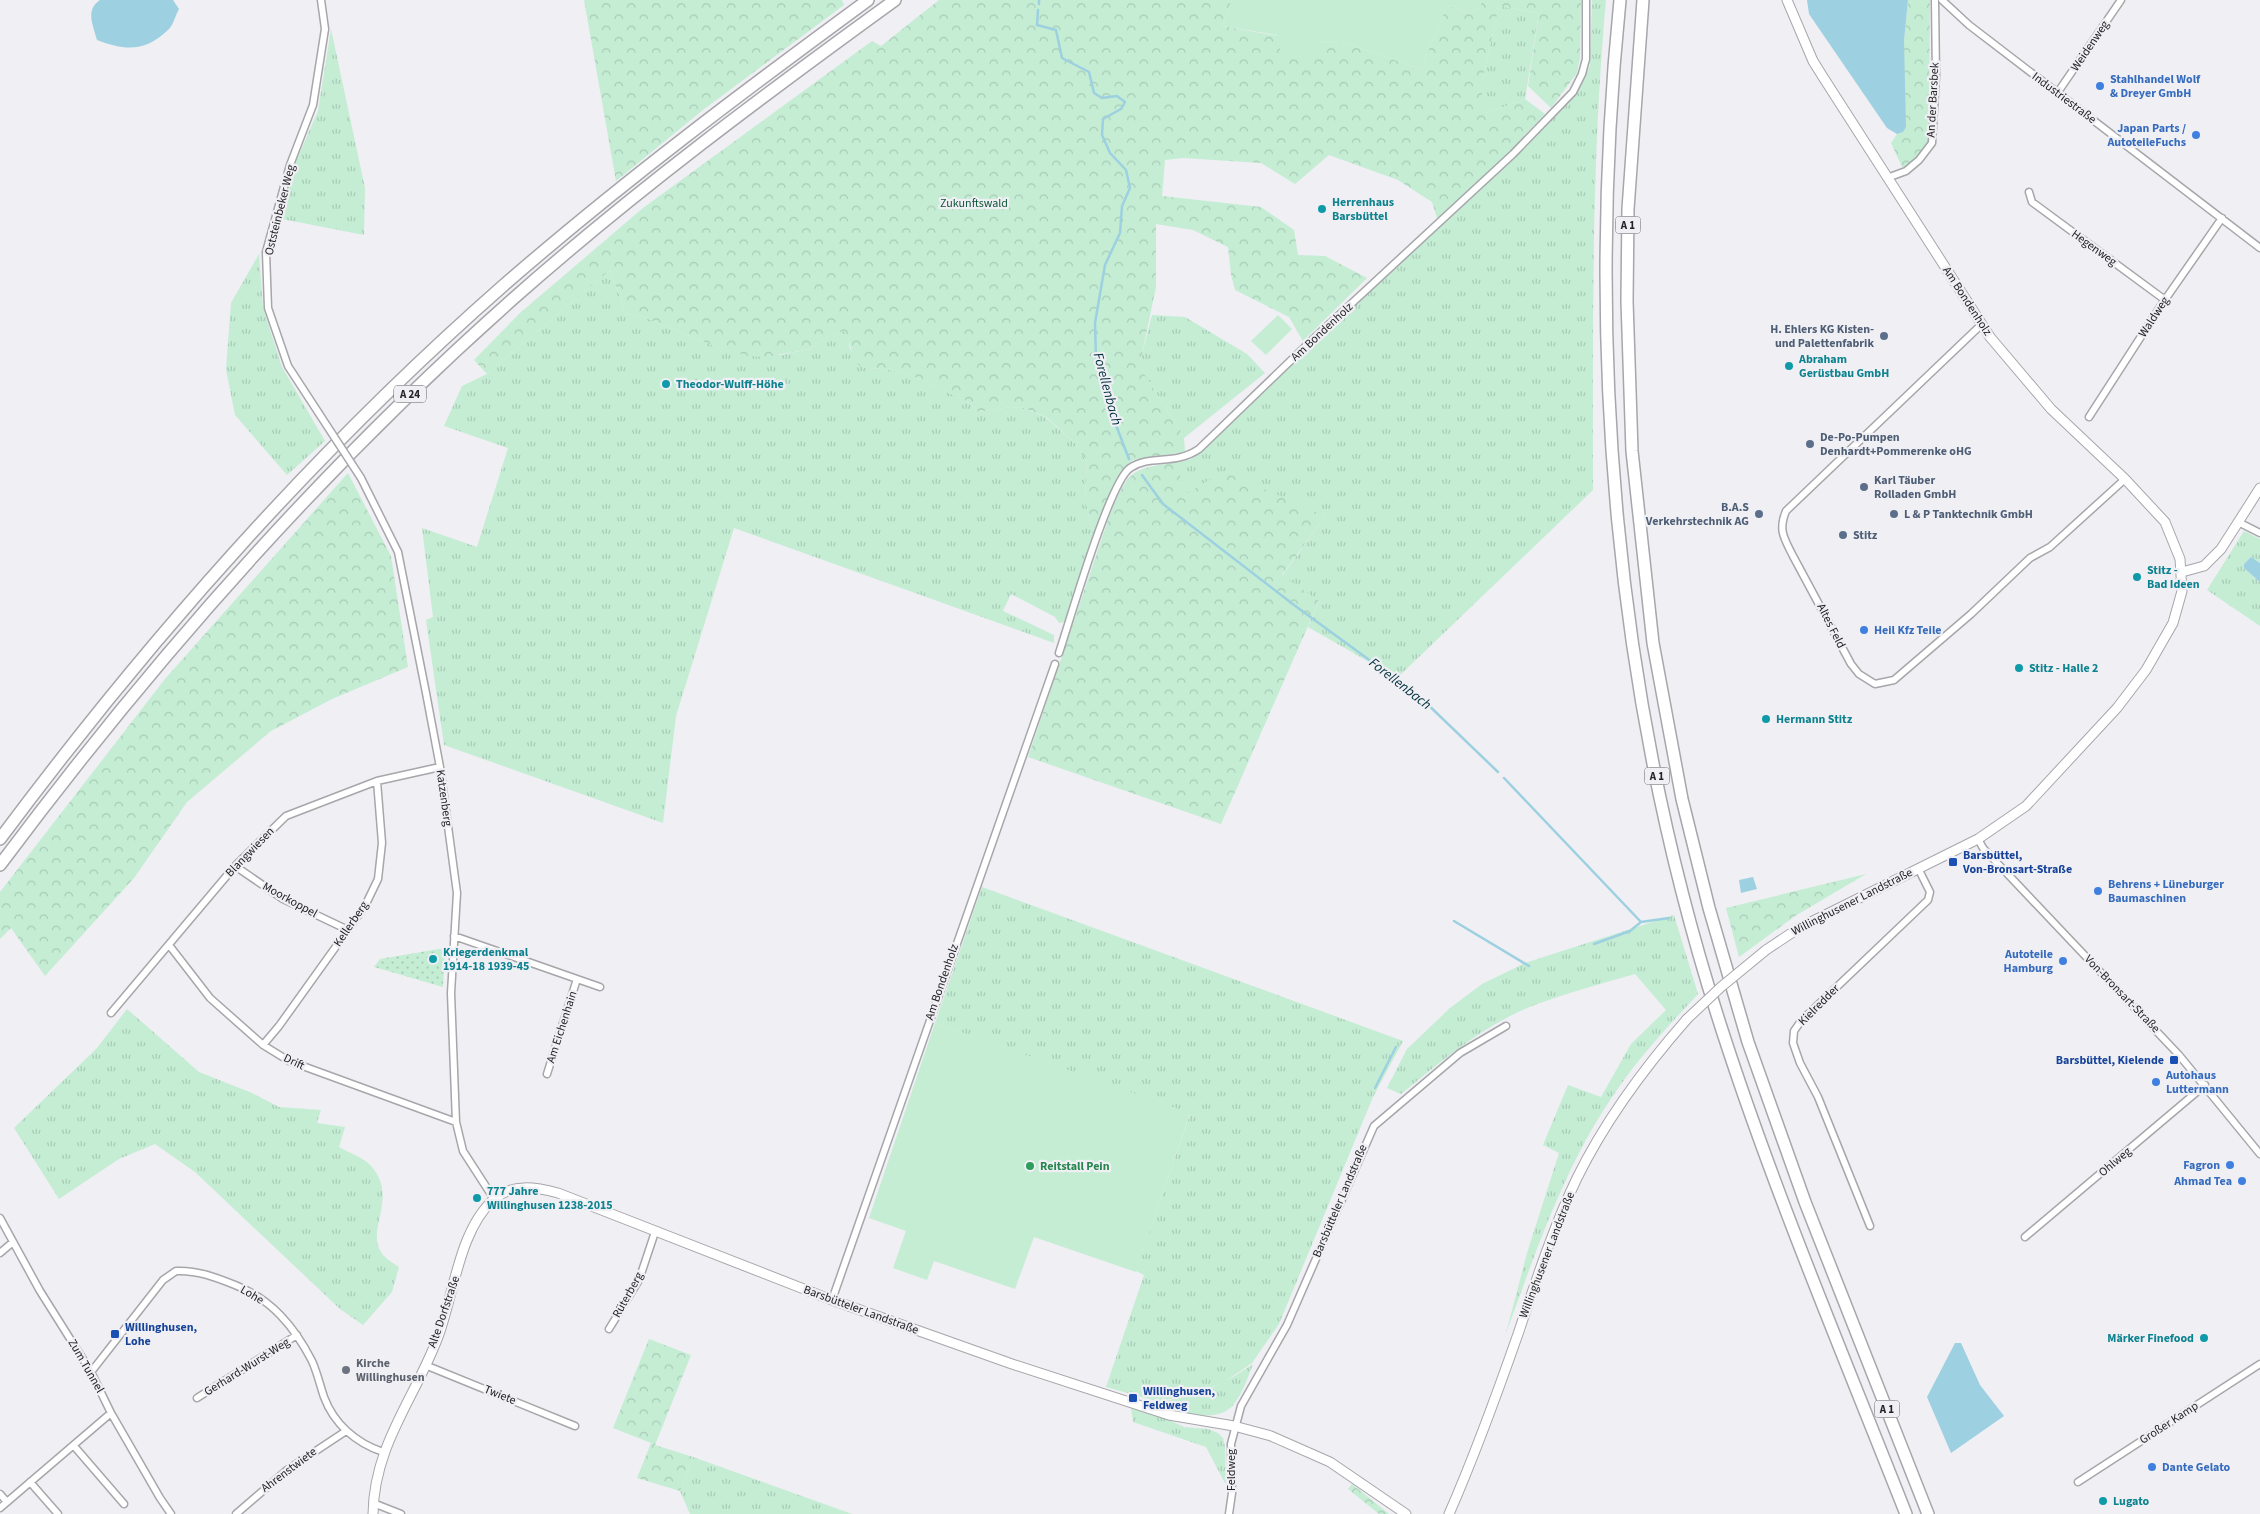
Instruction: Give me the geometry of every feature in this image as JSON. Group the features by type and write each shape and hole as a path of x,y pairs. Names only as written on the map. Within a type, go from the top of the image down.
{"highway":[{"name":"A 24","path":"0,838 41,783 189,603 296,486 385,396 502,287 589,212 743,92 868,0"},
{"name":"A 24","path":"0,865 132,694 202,613 307,498 396,408 512,299 601,223 759,99 894,0"},
{"name":"A 1","path":"1620,0 1608,146 1608,383 1622,561 1632,642 1660,791 1688,912 1722,1029 1776,1184 1906,1514"},
{"name":"A 1","path":"1642,0 1628,209 1627,301 1632,451 1653,643 1682,799 1709,908 1748,1042 1805,1202 1928,1514"}],"main road":[{"name":"Am Bondenholz","path":"1787,0 1813,61 1990,337 2051,409 2124,478 2165,522 2176,545 2182,572"},
{"path":"2182,572 2204,566 2221,549 2260,488"},
{"name":"Willinghusener Landstraße","path":"1449,1514 1510,1357 1548,1246 1577,1178 1611,1116 1650,1062 1687,1020 1721,987 1766,950 1799,928 1978,838 2026,806 2129,694 2159,650 2173,623 2182,591 2182,572"},
{"name":"Barsbütteler Landstraße","path":"494,1199 513,1189 534,1186 832,1300 1132,1404 1187,1419 1234,1426 1271,1436 1330,1462 1406,1514"},
{"name":"Alte Dorfstraße","path":"373,1514 373,1504 383,1452 425,1364 447,1312 467,1239 478,1216 494,1199"}],"street":[{"name":"Oststeinbeker Weg","path":"318,412 288,366 268,308 266,252 290,165 313,105 325,28 321,0"},
{"name":"Am Bondenholz","path":"1059,653 1111,498 1128,469 1144,461 1164,461 1184,457 1199,448 1519,148 1573,92 1582,74 1586,59 1586,0"},
{"name":"An der Barsbek","path":"1887,178 1906,171 1919,160 1932,143 1936,75 1936,0"},
{"name":"Industriestraße","path":"1942,0 1969,25 2260,248"},
{"name":"Weidenweg","path":"2058,92 2121,0"},
{"name":"Hegenweg","path":"2030,192 2032,202 2165,300"},
{"name":"Waldweg","path":"2089,417 2165,300 2222,218"},
{"name":"Altes Feld","path":"1982,324 1786,511 1780,524 1785,541 1851,664 1859,674 1874,684 1894,680 1971,614 2030,558 2050,547 2124,478"},
{"name":"Katzenberg","path":"318,412 361,478 398,552 440,767 457,894 451,993 456,1122 463,1150 494,1199"},
{"path":"2238,522 2260,533"},
{"name":"Am Bondenholz","path":"832,1300 1055,664"},
{"name":"Blangwiesen","path":"111,1013 235,866 286,816 377,781 440,767"},
{"name":"Kellerberg","path":"263,1045 365,906 378,879 382,843 377,781"},
{"name":"Von-Bronsart-Straße","path":"1978,838 1983,848 2167,1041 2260,1154"},
{"name":"Moorkoppel","path":"235,866 283,899 348,930"},
{"name":"Kielredder","path":"1870,1226 1818,1097 1800,1063 1793,1043 1794,1031 1801,1021 1928,900 1930,892 1918,868"},
{"name":"Am Eichenhain","path":"454,936 600,987"},
{"name":"Drift","path":"169,945 210,998 263,1045 304,1068 323,1072 456,1122"},
{"name":"Am Eichenhain","path":"547,1074 577,979"},
{"name":"Barsbütteler Landstraße","path":"1234,1426 1241,1406 1287,1325 1374,1126 1460,1053 1506,1026"},
{"name":"Ohlweg","path":"2025,1237 2205,1085"},
{"name":"Zum Tunnel","path":"0,1218 91,1372 111,1413 171,1514"},
{"name":"Rüterberg","path":"610,1329 640,1280 655,1232"},
{"path":"0,1253 13,1242"},
{"name":"Lohe","path":"91,1372 163,1280 176,1271 209,1274 244,1289 274,1308 288,1322 313,1362 325,1399 346,1431 365,1446 383,1452"},
{"name":"Gerhard-Wurst-Weg","path":"197,1398 297,1335"},
{"name":"Twiete","path":"425,1364 574,1426"},
{"name":"Großer Kamp","path":"2078,1482 2260,1364"},
{"path":"0,1508 111,1413"},
{"name":"Feldweg","path":"1229,1514 1232,1493 1231,1444 1234,1426"},
{"name":"Ahrenstwiete","path":"236,1514 287,1470 346,1431"},
{"path":"74,1446 124,1504"},
{"path":"30,1482 58,1514"},
{"path":"0,1494 7,1502"},
{"path":"373,1504 400,1514"}],"green space":[{"path":"584,0 842,0 844,5 703,110 616,181"},
{"name":"Zukunftswald","path":"939,0 1232,0 1222,26 1317,43 1340,41 1421,69 1447,5 1471,14 1478,9 1483,0 1581,0 1580,57 1577,73 1551,108 1528,86 1539,13 1499,6 1482,82 1482,109 1487,113 1525,99 1545,114 1438,221 1432,202 1398,180 1329,155 1295,184 1261,163 1183,158 1165,160 1162,196 1261,207 1294,230 1298,255 1325,256 1367,278 1303,341 1289,317 1235,290 1231,275 1228,247 1193,230 1156,224 1156,287 1142,354 1142,370 1184,438 1185,452 1133,460 1117,478 1093,536 1085,498 1087,462 1075,443 1046,417 1024,408 1010,407 978,412 968,402 917,378 896,371 863,368 855,360 849,339 844,331 826,337 810,349 766,357 748,356 719,348 641,316 626,314 610,270 487,374 474,360 520,313 643,208 872,41 881,46"},
{"path":"1232,0 1483,0 1478,9 1471,14 1447,5 1421,69 1340,41 1317,43 1306,59 1282,57 1276,35 1222,26"},
{"path":"1592,0 1606,0 1595,183 1593,490 1397,678 1308,627 1319,601 1282,576 1325,516 1180,497 1180,462 1191,459 1206,447 1312,343 1515,155 1575,95 1590,66"},
{"path":"1908,0 1930,0 1929,143 1916,159 1903,169 1891,143 1897,134 1903,132 1904,41"},
{"path":"1499,6 1539,13 1525,99 1487,113 1482,109 1482,82"},
{"path":"331,29 365,188 364,235 277,218 294,166 318,111"},
{"path":"259,254 263,308 282,367 325,441 287,475 235,415 226,369 231,303"},
{"path":"610,270 626,314 641,316 719,348 781,355 810,349 826,337 844,331 848,334 850,349 863,368 896,371 917,378 968,402 978,412 1010,407 1024,408 1045,417 1075,443 1087,462 1085,498 1093,536 1065,622 1059,623 1055,617 1011,594 1003,611 1054,635 1054,643 734,528 676,716 663,823 444,745 426,620 433,617 422,528 477,547 508,448 444,426 462,386 487,374"},
{"path":"1152,315 1185,317 1247,354 1265,373 1184,438 1142,370 1142,354"},
{"path":"1278,315 1292,329 1266,355 1251,341"},
{"path":"1180,462 1181,497 1224,471 1325,516 1282,575 1319,601 1221,824 1028,757 1110,514 1122,487 1134,473 1142,469"},
{"path":"348,473 391,556 408,667 332,699 271,731 187,802 134,878 45,976 11,928 0,939 0,892 165,679"},
{"path":"2244,531 2260,539 2260,563 2251,557 2244,564 2244,568 2260,582 2260,626 2207,590"},
{"path":"1866,874 1795,916 1739,957 1726,908"},
{"path":"982,887 1403,1041 1373,1097 1279,1324 1252,1363 1224,1382 1191,1396 1156,1401 1106,1387 1144,1275 1136,1271 1190,1114 935,1023"},
{"path":"1674,915 1698,994 1637,1063 1600,1115 1583,1145 1554,1206 1506,1333 1527,1253 1559,1153 1543,1145 1568,1085 1601,1097 1631,1044 1666,1010 1635,974 1563,995 1521,1011 1484,1031 1401,1094 1387,1088 1407,1049 1450,1008 1482,984 1525,963"},
{"path":"445,948 443,987 374,967 380,959"},
{"path":"127,1009 199,1072 252,1093 279,1107 321,1110 317,1123 345,1127 339,1147 369,1164 379,1179 382,1190 382,1202 377,1243 384,1256 399,1267 392,1292 363,1325 340,1309 195,1172 155,1144 119,1159 59,1199 14,1128 97,1048"},
{"name":"Reitstall Pein","path":"935,1023 1190,1113 1136,1272 1034,1237 1015,1289 934,1261 927,1280 893,1268 906,1231 869,1218"},
{"path":"649,1339 691,1355 655,1445 693,1457 680,1491 637,1478 651,1443 613,1428"},
{"path":"1253,1364 1243,1389 1234,1404 1227,1411 1218,1414 1197,1415 1157,1402 1185,1397 1207,1390"},
{"path":"1131,1408 1167,1419 1184,1427 1208,1429 1218,1433 1223,1438 1225,1447 1226,1485 1206,1447 1133,1422"},
{"path":"693,1457 852,1514 690,1514 680,1491"},
{"path":"1352,1484 1389,1514 1379,1514 1348,1489"}],"water":[{"path":"100,0 173,0 179,9 170,28 160,37 143,46 117,46 97,40 91,13 95,4"},
{"path":"1807,0 1908,0 1904,41 1906,127 1903,132 1897,134 1887,128 1809,14"},
{"path":"2251,557 2260,563 2260,582 2244,568 2244,564"},
{"path":"1753,877 1757,889 1741,893 1739,880"},
{"path":"1955,1343 1961,1343 1980,1385 2004,1416 1951,1453 1927,1397"}],"waterway":[{"name":"Forellenbach","path":"1038,10 1037,25 1056,30 1062,58 1089,72 1094,93 1102,98 1117,96 1125,102 1121,109 1103,119 1102,135 1110,153 1126,170 1130,188 1122,206 1120,233 1105,265 1095,323 1096,359 1106,384 1109,407 1129,459"},
{"name":"Forellenbach","path":"1142,475 1163,504 1294,605 1420,697 1498,772"},
{"name":"Forellenbach","path":"1504,778 1641,922 1669,918"},
{"path":"1454,921 1529,966"},
{"path":"1594,944 1630,931 1641,922"},
{"path":"1375,1088 1396,1047"}],"place":[{"name":"Stahlhandel Wolf & Dreyer GmbH","path":"2100,86"},
{"name":"Japan Parts / AutoteileFuchs","path":"2196,135"},
{"name":"Herrenhaus Barsbüttel","path":"1322,209"},
{"name":"H. Ehlers KG Kisten- und Palettenfabrik","path":"1884,336"},
{"name":"Abraham Gerüstbau GmbH","path":"1789,366"},
{"name":"Theodor-Wulff-Höhe","path":"666,384"},
{"name":"De-Po-Pumpen Denhardt+Pommerenke oHG","path":"1810,444"},
{"name":"Karl Täuber Rolladen GmbH","path":"1864,487"},
{"name":"B.A.S Verkehrstechnik AG","path":"1759,514"},
{"name":"L & P Tanktechnik GmbH","path":"1894,514"},
{"name":"Stitz","path":"1843,535"},
{"name":"Stitz - Bad Ideen","path":"2137,577"},
{"name":"Heil Kfz Teile","path":"1864,630"},
{"name":"Stitz - Halle 2","path":"2019,668"},
{"name":"Hermann Stitz","path":"1766,719"},
{"name":"Barsbüttel, Von-Bronsart-Straße","path":"1953,862"},
{"name":"Behrens + Lüneburger Baumaschinen","path":"2098,891"},
{"name":"Kriegerdenkmal 1914-18 1939-45","path":"433,959"},
{"name":"Autoteile Hamburg","path":"2063,961"},
{"name":"Barsbüttel, Kielende","path":"2174,1060"},
{"name":"Autohaus Luttermann","path":"2156,1082"},
{"name":"Fagron","path":"2230,1165"},
{"name":"Reitstall Pein","path":"1030,1166"},
{"name":"Ahmad Tea","path":"2242,1181"},
{"name":"777 Jahre Willinghusen 1238-2015","path":"477,1198"},
{"name":"Willinghusen, Lohe","path":"115,1334"},
{"name":"Märker Finefood","path":"2204,1338"},
{"name":"Kirche Willinghusen","path":"346,1370"},
{"name":"Willinghusen, Feldweg","path":"1133,1398"},
{"name":"Dante Gelato","path":"2152,1467"},
{"name":"Lugato","path":"2103,1501"}]}
